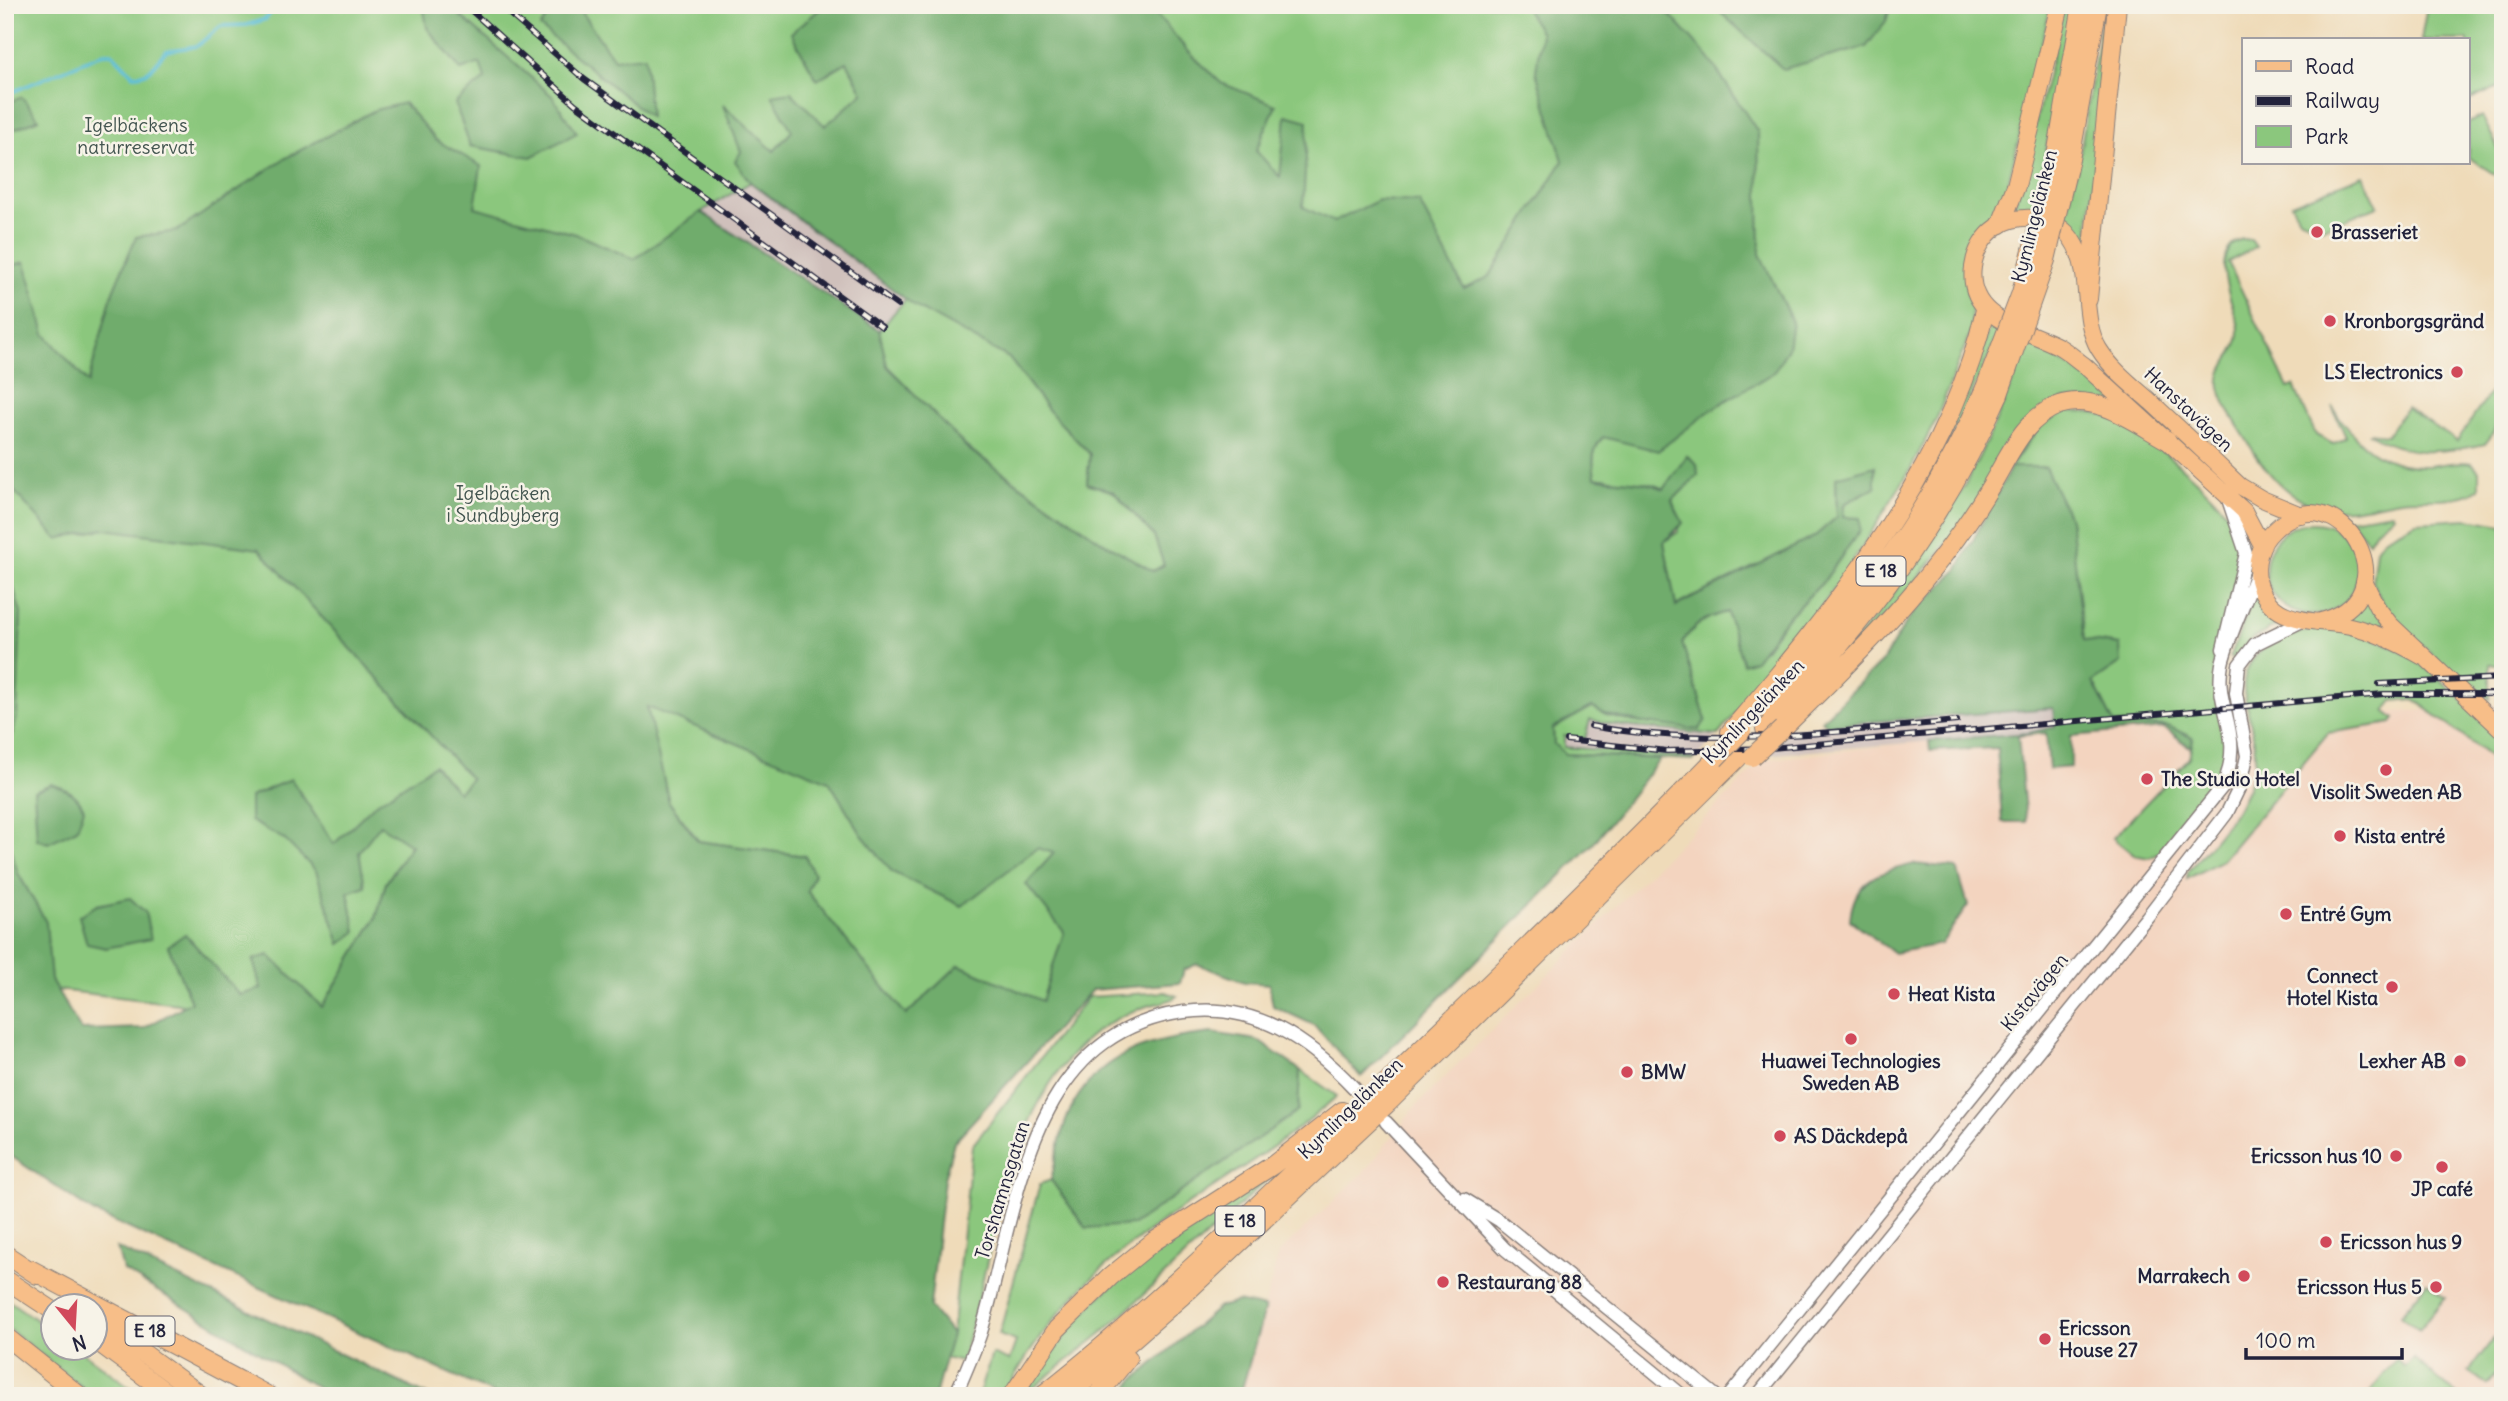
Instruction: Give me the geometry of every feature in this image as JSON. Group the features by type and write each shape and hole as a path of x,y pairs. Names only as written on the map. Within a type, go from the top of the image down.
{"highway":[{"path":"2001,224 2016,186 2060,5"},
{"name":"Kymlingelänken","path":"1189,1290 1774,729 1894,580 1961,473 2046,260 2063,157 2082,5"},
{"name":"Kymlingelänken","path":"2063,157 2098,5"},
{"path":"2088,299 2117,5"},
{"path":"1736,731 1835,601 1898,508 1931,450 1960,389 1978,344 1985,310"},
{"name":"Kymlingelänken","path":"1422,1049 1698,776 1736,731 1816,652 1882,570 1930,498 1969,425 1992,391"},
{"path":"1774,729 1910,598 1977,511 2017,442 2035,418 2062,404 2090,403 2121,415 2167,440"},
{"path":"1013,1396 1057,1329 1110,1278 1153,1242 1273,1165 1422,1049"},
{"name":"E 18","path":"1054,1393 1422,1049"},
{"path":"5,1254 69,1292"},
{"path":"30,1269 60,1292"},
{"name":"E 18","path":"30,1269 269,1396"},
{"path":"5,1279 38,1301"},
{"path":"1097,1396 1189,1290"},
{"name":"E 18","path":"1054,1393 1189,1290"},
{"path":"108,1315 247,1396"},
{"path":"108,1327 202,1396"},
{"path":"5,1336 80,1396"},
{"path":"108,1349 172,1396"}],"main road":[{"name":"Hanstavägen","path":"2001,224 2032,217 2045,219 2066,233 2080,258 2094,338 2119,373 2240,486 2262,499 2301,515 2332,518 2351,531 2362,550 2364,581 2377,607 2423,657 2503,731"},
{"path":"1985,310 1975,288 1974,260 1990,232 2001,224"},
{"name":"Hanstavägen","path":"1985,310 1996,319 2069,353 2245,511 2262,545"},
{"path":"2257,570 2262,545 2278,525 2301,515"},
{"name":"Hanstavägen","path":"2257,570 2262,590 2274,608 2309,622 2369,632 2396,642 2423,657"},
{"path":"2309,622 2347,609 2364,581"}],"street":[{"path":"2222,663 2224,635 2239,591 2246,553 2236,517 2225,493"},
{"name":"Kistavägen","path":"1729,1396 2223,786 2232,762 2233,748 2224,698 2222,663 2257,570"},
{"name":"Kistavägen","path":"1757,1396 2147,918 2234,799 2247,755 2236,693 2239,665 2255,645 2309,622"},
{"path":"2078,968 2095,982"},
{"name":"Torshamnsgatan","path":"955,1396 981,1334 1032,1145 1064,1082 1098,1046 1140,1022 1170,1013 1211,1010 1249,1015 1277,1025 1299,1039 1355,1089"},
{"path":"2008,1054 2024,1067"},
{"path":"1386,1122 1505,1249 1683,1396"},
{"path":"1455,1193 1500,1221 1716,1396"}],"shaded area":[{"path":"750,182 906,299 879,330 701,212"},
{"path":"2503,705 2503,1396 1240,1396 1279,1253 1364,1172 1417,1105 1763,760 1929,741"},
{"path":"2053,708 2056,727 2029,733 1764,755 1791,728"},
{"path":"1589,720 1622,726 1718,735 1695,758 1564,747 1564,736 1585,739"}],"green space":[{"name":"Igelbäcken i Sundbyberg","path":"5,5 2051,5 2008,184 1997,214 1968,252 1964,276 1971,309 1971,331 1936,420 1909,472 1843,577 1802,633 1718,735 1622,726 1590,720 1585,739 1564,736 1564,747 1695,758 1693,760 1565,754 1554,744 1553,729 1592,707 1618,719 1643,723 1706,720 1682,643 1686,637 1701,623 1727,612 1743,663 1765,649 1786,619 1824,581 1860,530 1843,517 1844,504 1875,487 1836,477 1837,517 1814,537 1675,606 1664,542 1678,532 1672,501 1697,475 1697,464 1687,456 1664,489 1639,482 1595,477 1594,455 1604,436 1658,450 1712,409 1774,372 1695,364 814,231 751,182 701,212 830,298 829,781 862,835 1037,848 1055,853 1064,932 1042,1002 959,965 906,1015 807,891 805,856 699,841 669,802 397,835 411,844 386,883 376,918 322,1008 270,1023 178,1004 5,984"},
{"path":"423,5 448,5 552,96 577,133 531,157 470,146 455,103 485,79 480,63 461,70 427,28"},
{"path":"556,5 576,5 614,59 645,56 650,117 540,27"},
{"path":"825,5 1149,5 1187,50 1221,83 1276,105 1256,151 1280,177 1286,115 1308,121 1303,207 1334,222 1379,200 1419,202 1464,289 1489,277 1563,161 1536,72 1541,33 1523,5 1661,5 1709,58 1758,132 1760,254 1792,322 1788,348 1774,372 1712,409 1658,451 1603,437 1594,456 1595,477 1647,484 1663,489 1687,456 1697,464 1698,475 1672,501 1683,523 1664,542 1676,606 1814,537 1837,517 1836,477 1875,466 1875,487 1844,504 1843,517 1860,518 1860,530 1824,581 1786,619 1755,660 1743,664 1727,612 1701,623 1686,637 1682,643 1706,720 1699,730 1637,722 1604,714 1592,707 1553,728 1554,744 1565,754 1660,759 1593,844 1361,1077 1314,1025 1273,1006 1269,984 1244,982 1197,964 1184,970 1180,983 1092,990 954,1142 944,1179 930,1307 952,1334 935,1396 499,1396 93,1212 5,1152 5,831 18,873 46,922 51,980 81,1030 144,1028 191,1002 168,946 185,934 240,995 261,989 253,960 269,955 322,1007 376,918 386,883 411,845 380,825 359,852 365,886 348,892 356,932 340,944 316,871 284,839 250,821 250,797 291,779 334,844 375,804 434,765 458,792 471,779 259,549 104,529 57,539 5,481 5,267 25,262 45,334 88,383 113,291 136,237 177,231 282,160 375,110 404,103 436,140 481,166 475,207 576,234 634,259 701,212 879,330 887,366 968,449 1101,541 1153,571 1164,565 1154,536 1114,492 1087,483 1090,454 1051,413 1009,358 916,307 750,182 735,161 741,152 723,105 774,151 792,131 772,95 791,92 825,126 863,93 847,62 817,80 791,33","holes":["647,707 829,781 862,835 892,872 962,906 1037,848 1054,853 1026,884 1064,932 1042,1001 959,965 906,1015 807,891 814,874 805,856 698,841 669,802"]},
{"path":"1712,5 1891,5 1886,21 1866,47 1783,69"},
{"path":"2065,5 2073,5 2035,209 2013,212"},
{"path":"2104,5 2111,5 2087,249 2064,223 2079,160"},
{"path":"2427,5 2503,5 2503,85 2470,100 2470,38 2421,38"},
{"path":"22,97 39,119 5,133 5,104"},
{"path":"2482,116 2503,158 2503,180 2470,158 2470,122"},
{"path":"2363,175 2378,206 2323,228 2299,218 2291,204"},
{"path":"2243,239 2251,240 2256,247 2228,262 2288,388 2294,386 2316,435 2333,444 2346,437 2332,406 2360,442 2383,458 2412,466 2472,463 2479,471 2479,488 2452,498 2401,500 2332,509 2302,500 2289,492 2267,471 2236,424 2220,387 2222,371 2238,341 2239,332 2227,289 2224,264 2232,245"},
{"path":"906,299 1009,358 1051,413 1090,454 1087,483 1114,492 1154,536 1164,565 1153,571 1101,541 965,446 887,366 879,330"},
{"path":"1990,325 2000,329 1949,440 1909,510 1840,610 1975,367"},
{"path":"2028,343 2074,368 2116,402 2062,399 1905,595 1827,674 1899,587 1951,509 1988,439"},
{"path":"2498,381 2502,405 2494,431 2485,444 2453,450 2411,450 2397,447 2368,433 2387,435 2406,408 2457,441"},
{"path":"2066,411 2093,413 2118,420 2144,437 2178,464 2221,506 2234,525 2241,548 2242,565 2236,591 2221,629 2215,655 2216,684 2227,742 2223,770 2212,791 2175,838 2161,852 2149,858 2134,855 2113,838 2189,758 2193,739 2167,726 2114,724 2093,682 2121,663 2084,641 2070,519 2011,467 2041,425"},
{"path":"2011,467 2045,467 2070,519 2084,640 2120,645 2121,663 2093,682 2114,724 2168,726 2193,738 2191,748 2165,728 2071,736 2071,767 2049,769 2046,733 2018,736 2026,822 2002,822 1997,748 1930,751 1929,741 2028,733 2055,727 2053,708 1828,725 1822,720 1883,660 1911,615 1957,571"},
{"path":"2392,512 2394,515 2375,530 2368,541 2349,519"},
{"path":"2468,519 2503,525 2503,664 2490,664 2490,699 2448,670 2387,611 2372,582 2376,549 2383,539 2416,522"},
{"path":"2312,523 2330,526 2345,536 2355,551 2358,569 2355,587 2345,602 2330,612 2312,615 2294,612 2279,602 2269,587 2266,569 2269,551 2279,536 2294,526"},
{"path":"5,571 9,572 21,613 17,717 5,764"},
{"path":"2254,595 2283,622 2252,639 2236,659 2230,658"},
{"path":"2366,596 2395,635 2346,621"},
{"path":"2322,628 2354,633 2380,641 2419,663 2503,739 2503,767 2414,699 2393,701 2385,711 2395,719 2392,723 2328,733 2222,860 2187,879 2188,872 2236,811 2250,783 2255,759 2245,698 2244,682 2248,668 2255,657 2278,640"},
{"path":"51,784 71,792 84,809 77,829 48,843 37,839 34,791"},
{"path":"1914,864 1957,868 1968,905 1941,944 1894,953 1850,920 1852,906 1863,886 1870,880"},
{"path":"130,898 145,912 151,939 106,948 87,944 79,916 97,905"},
{"path":"1165,992 1177,996 1123,1016 1101,1028 1087,1039 1058,1072 1036,1109 1018,1149 1004,1191 961,1362 945,1358 952,1334 972,1146 1088,997"},
{"path":"1212,1033 1257,1040 1300,1070 1298,1111 1133,1225 1086,1228 1051,1180 1063,1131 1074,1103 1101,1071 1134,1050 1171,1039"},
{"path":"1300,1070 1337,1096 1284,1139 1171,1215 1117,1256 1083,1286 1053,1320 1026,1357 1003,1396 978,1396 992,1354 1009,1361 1016,1341 999,1335 1040,1184 1051,1180 1086,1228 1298,1111"},
{"path":"1283,1165 1101,1334 1023,1396 1076,1322 1122,1276 1174,1236"},
{"path":"117,1248 429,1396 331,1396 123,1270"},
{"path":"2427,1283 2445,1298 2419,1330 2400,1315"},
{"path":"5,1298 38,1321 38,1352 5,1326"},
{"path":"1238,1302 1265,1308 1240,1396 1123,1396 1133,1381 1219,1307"},
{"path":"2494,1338 2503,1345 2503,1366 2487,1385 2469,1371"},
{"path":"2413,1358 2459,1396 2367,1396 2396,1359 2404,1367"},
{"path":"50,1362 96,1362 142,1396 93,1396"}],"waterway":[{"path":"5,95 104,53 112,53 133,75 145,73 166,51 197,46 221,26 247,25 266,19 276,5"}],"railway":[{"path":"465,5 575,104 882,327"},
{"path":"499,5 584,79 898,306"},
{"path":"2379,684 2503,678"},
{"path":"1566,740 1667,751 1771,748 2384,694 2503,694"},
{"path":"1591,726 1637,733 1728,737 1820,733 1957,721"}],"place":[{"name":"Brasseriet","path":"2317,232"},
{"name":"Kronborgsgränd","path":"2330,321"},
{"name":"LS Electronics","path":"2457,372"},
{"name":"Visolit Sweden AB","path":"2386,770"},
{"name":"The Studio Hotel","path":"2147,779"},
{"name":"Kista entré","path":"2340,836"},
{"name":"Entré Gym","path":"2286,914"},
{"name":"Connect Hotel Kista","path":"2392,987"},
{"name":"Heat Kista","path":"1894,994"},
{"name":"Huawei Technologies Sweden AB","path":"1851,1039"},
{"name":"Lexher AB","path":"2460,1061"},
{"name":"BMW","path":"1627,1072"},
{"name":"AS Däckdepå","path":"1780,1136"},
{"name":"Ericsson hus 10","path":"2396,1156"},
{"name":"JP café","path":"2442,1167"},
{"name":"Ericsson hus 9","path":"2326,1242"},
{"name":"Marrakech","path":"2244,1276"},
{"name":"Restaurang 88","path":"1443,1282"},
{"name":"Ericsson Hus 5","path":"2436,1287"},
{"name":"Ericsson House 27","path":"2045,1339"}],"park label":[{"name":"Igelbäckens naturreservat","path":"136,136"}]}
